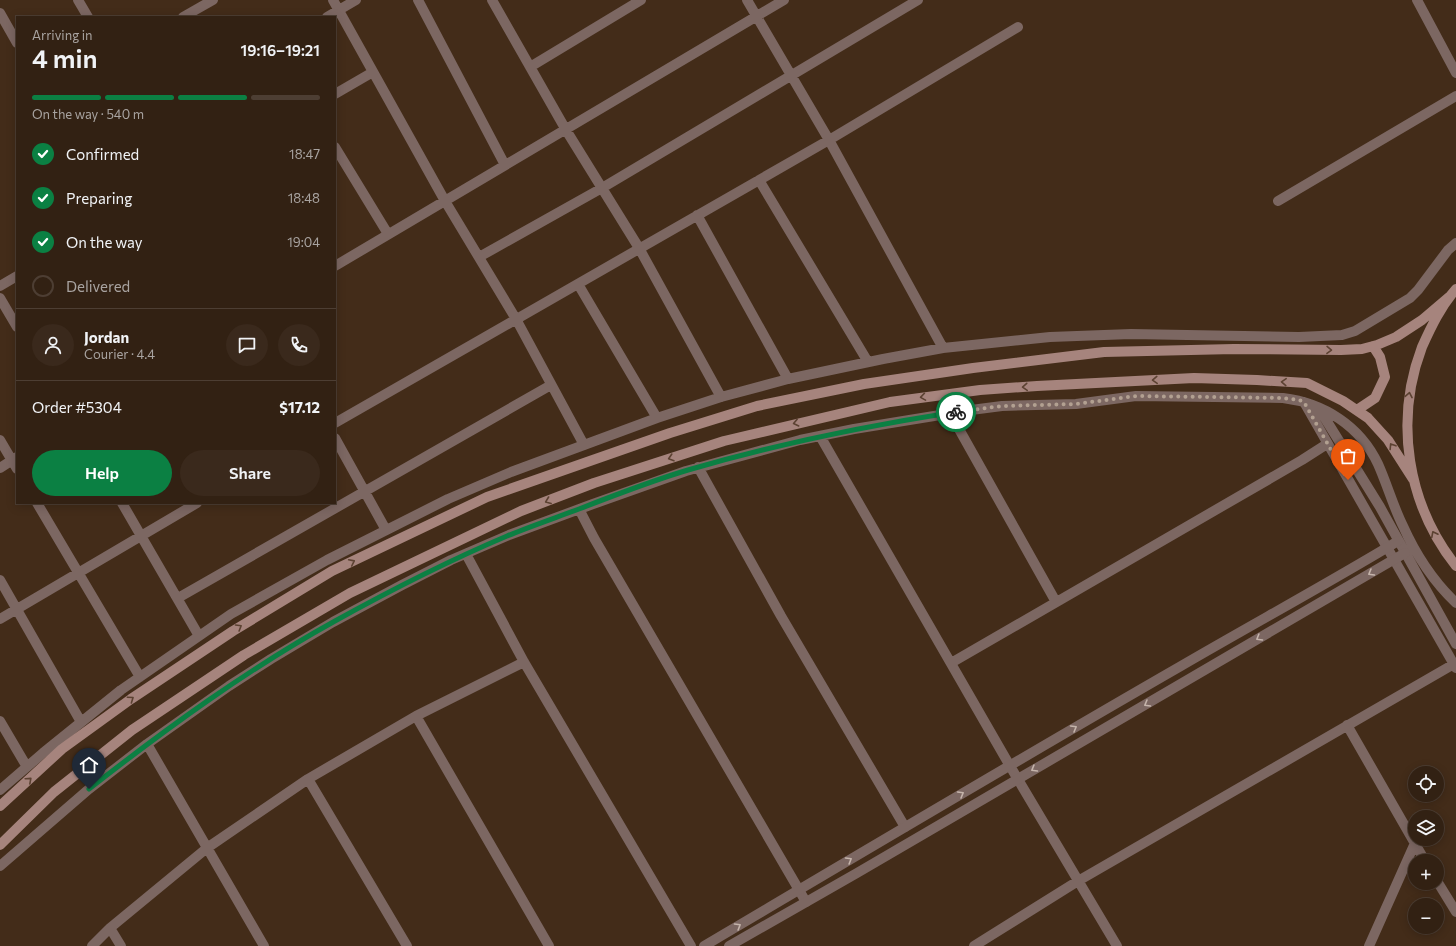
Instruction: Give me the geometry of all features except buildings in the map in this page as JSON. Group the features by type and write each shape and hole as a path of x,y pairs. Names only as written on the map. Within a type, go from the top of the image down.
{"main road":[{"path":"0,806 62,749 131,699 232,631 332,571 487,497 675,431 757,406 864,384 973,368 1104,352 1234,349 1362,349 1396,337 1422,320 1453,293"},
{"path":"1453,293 1429,330 1415,365 1408,403 1407,441 1413,479 1422,510 1434,533 1456,566"},
{"path":"1357,410 1375,398 1385,377 1380,357 1373,346"},
{"path":"0,845 54,792 132,730 244,655 350,593 521,511 594,483 724,440 890,402 929,396 1014,387 1221,378 1306,383 1343,400 1368,418 1388,440 1413,479"}],"street":[{"path":"185,16 213,0"},
{"path":"332,0 445,201 516,319 584,446"},
{"path":"329,16 356,0"},
{"path":"418,0 505,165"},
{"path":"530,67 641,0"},
{"path":"747,0 829,140 944,348"},
{"path":"336,265 784,0"},
{"path":"479,257 602,188 918,0"},
{"path":"1417,0 1456,73"},
{"path":"82,1 88,16"},
{"path":"497,2 530,67 566,130 639,248 722,397"},
{"path":"0,13 16,41"},
{"path":"336,422 829,140 1018,27"},
{"path":"336,93 373,72"},
{"path":"1278,201 1456,96"},
{"path":"336,149 388,234"},
{"path":"759,180 868,362"},
{"path":"697,215 788,379"},
{"path":"0,790 81,722 140,677 230,614 386,530 448,499 511,472 657,418 722,397 788,379 944,348 1050,337 1131,334 1299,337 1342,335 1355,331 1410,298 1418,290 1448,250 1456,243"},
{"path":"0,286 16,277"},
{"path":"578,284 657,418"},
{"path":"0,298 16,325"},
{"path":"178,598 551,385"},
{"path":"0,866 89,789 147,744 229,686 314,633 402,585 509,535 579,509 698,468 820,436 854,429 1002,406 1076,404 1136,396 1282,398 1299,400 1318,407 1339,418 1354,430 1368,447 1377,463 1403,526 1417,554 1443,591 1456,603"},
{"path":"974,946 1078,881 1348,725 1455,666 1304,402"},
{"path":"1318,407 1380,508 1456,644"},
{"path":"950,413 1056,602"},
{"path":"820,436 1010,766 1117,946"},
{"path":"0,440 15,462 0,468"},
{"path":"336,440 386,530"},
{"path":"951,662 1327,444"},
{"path":"698,468 781,616 905,827"},
{"path":"38,504 140,677"},
{"path":"123,504 199,636"},
{"path":"0,619 195,504"},
{"path":"579,509 594,538 806,902"},
{"path":"704,946 1182,665 1292,604 1398,541"},
{"path":"729,946 1405,553"},
{"path":"466,554 524,662 691,946"},
{"path":"0,580 81,722"},
{"path":"92,946 110,928 207,848 308,779 416,716 524,662"},
{"path":"416,716 548,946"},
{"path":"0,721 27,767"},
{"path":"1348,725 1408,831"},
{"path":"147,744 264,946"},
{"path":"308,779 407,946"},
{"path":"1369,946 1414,846"},
{"path":"1443,890 1456,912"},
{"path":"110,928 121,946"}],"way so far":[{"path":"956,412 1002,406 1076,404 1136,396 1282,398 1299,400 1304,402 1348,480"}],"route":[{"path":"89,789 147,744 229,686 271,659 333,622 451,560 509,535 686,471 800,440 854,429 956,412"}]}
